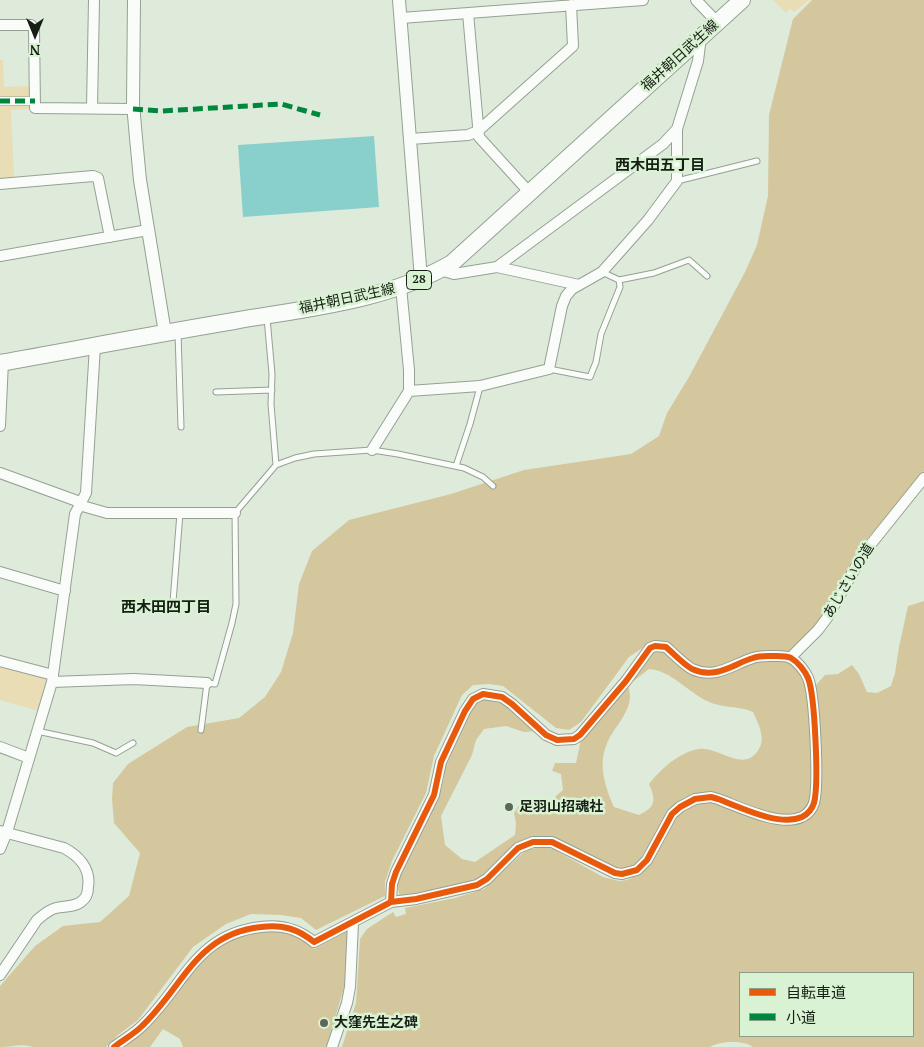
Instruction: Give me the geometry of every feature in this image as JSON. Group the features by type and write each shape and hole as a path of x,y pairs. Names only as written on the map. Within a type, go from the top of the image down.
{"main road":[{"name":"福井朝日武生線","path":"2,363 341,302 401,287 440,270 452,263 742,0"}],"street":[{"path":"92,108 94,0"},
{"path":"134,0 133,109 140,180 148,230 172,332"},
{"path":"399,0 421,279"},
{"path":"401,18 643,0"},
{"path":"696,0 717,22"},
{"path":"410,139 468,134 478,131 573,46 571,6"},
{"path":"468,13 479,137 529,192"},
{"path":"0,25 32,25 34,28 35,108 133,109"},
{"path":"409,391 480,386 549,369 562,306 566,296 572,289 602,272 648,220 677,181 677,129 698,61 702,36"},
{"path":"0,100 35,101"},
{"path":"497,267 663,144 677,129"},
{"path":"0,184 93,176 98,178 110,237"},
{"path":"0,256 148,230"},
{"path":"440,270 454,274 497,267 579,285"},
{"path":"372,450 409,391 409,370 401,287"},
{"path":"0,849 4,832 30,758 53,678 74,514 86,493 95,346"},
{"path":"0,426 2,363"},
{"path":"0,473 107,514 235,513"},
{"name":"あじさいの道","path":"790,658 818,630 827,618 862,554 924,478"},
{"path":"0,572 65,591"},
{"path":"114,1047 141,1027 172,992 200,954 216,941 242,929 269,926 293,929 305,934 314,942 392,902 416,899 477,885 487,879 518,848 533,842 552,842 615,873 622,874 637,870 647,860 672,814 695,799 718,799 772,818 794,819 805,816 811,810 815,796 816,750 808,678 802,668 790,658 758,656 725,671 709,672 692,669 666,647 654,646 646,652 626,681 580,735 568,740 557,740 546,735 502,697 482,694 477,696 465,711 441,762 434,795 396,872 392,884 392,902"},
{"path":"0,661 53,678 134,679 207,683"},
{"path":"0,746 30,758"},
{"path":"0,975 37,920 54,908 78,904 84,900 89,882 87,870 73,853 64,848 4,832"},
{"path":"332,1047 347,1003 350,987 353,923"}],"lane":[{"path":"677,181 757,162"},
{"path":"602,272 619,280 654,273 688,260 707,276"},
{"path":"549,369 590,377 596,362 601,334 619,293 619,280"},
{"path":"267,315 276,465"},
{"path":"172,332 181,427"},
{"path":"456,466 480,386"},
{"path":"216,392 272,390"},
{"path":"201,730 207,683 215,684 236,604 235,513 276,465 314,454 372,450 464,468 483,477 493,486"},
{"path":"173,602 180,514"},
{"path":"37,731 93,743 116,753 133,743"}],"shaded area":[{"path":"773,0 809,0 794,12 790,9 786,13"},
{"path":"812,0 924,0 924,471 857,551 823,617 790,654 726,668 704,668 690,664 674,649 647,645 629,657 581,722 569,730 556,728 503,686 489,684 473,685 462,695 434,756 426,793 392,861 385,882 385,896 316,930 301,918 281,915 251,914 226,924 193,947 138,1020 106,1047 33,1047 21,1045 0,1047 0,986 35,946 63,926 100,922 129,896 140,853 114,823 113,783 128,764 187,727 239,718 265,697 281,672 293,633 299,584 312,551 349,520 451,494 524,470 631,454 659,436 667,413 689,377 745,272 757,245 768,196 769,115 793,19"},
{"path":"0,60 3,60 4,87 29,86 29,109 11,110 14,178 0,179"},
{"path":"924,601 924,1047 753,1047 744,1043 732,1042 720,1043 710,1047 342,1047 356,1003 360,939 367,929 393,912 396,917 406,914 405,908 455,898 484,889 526,850 536,848 553,849 603,877 619,881 627,880 641,873 650,863 675,817 690,805 710,800 744,810 807,818 818,750 816,685 825,675 838,674 852,665 859,674 867,692 877,693 891,686 908,606"},
{"path":"654,650 664,650 707,677 727,675 760,660 788,661 799,669 808,685 812,751 811,796 808,808 796,815 773,815 734,799 712,793 669,812 637,865 623,868 610,866 556,840 541,837 518,843 481,877 474,881 400,897 397,885 401,872 439,798 444,778 445,763 475,701 484,699 501,702 516,712 536,731 524,732 506,726 484,729 476,740 472,755 441,816 445,845 462,859 475,862 515,835 516,823 514,813 520,804 552,804 556,796 563,790 561,774 552,771 555,763 576,763 581,739 627,685 630,701 623,717 609,739 603,761 604,777 614,807 639,815 649,809 653,802 653,794 649,784 671,762 684,754 699,749 706,749 744,760 757,752 762,737 760,727 753,712 707,701 672,677 657,670 649,669 631,683"},
{"path":"0,664 49,677 39,711 0,700"},
{"path":"263,930 290,935 302,940 314,949 348,931 345,985 326,1047 183,1047 180,1039 163,1029 150,1047 124,1047 144,1031 205,959 222,945 241,935"}],"water":[{"path":"374,136 379,207 243,217 238,145"}],"marked path":[{"path":"0,101 35,101"},
{"path":"133,109 161,111 281,104 320,115"}],"cycle path":[{"path":"114,1047 142,1026 157,1011 193,964 206,951 221,940 239,932 276,926 296,931 314,942 391,902 416,899 477,885 487,879 518,848 533,842 552,842 615,873 622,874 637,870 647,860 672,814 695,799 711,797 760,815 782,820 802,817 810,811 814,803 816,778 813,702 807,675 794,660 779,656 759,656 717,672 701,672 689,667 666,647 655,646 650,648 626,681 580,735 574,739 557,740 546,735 502,697 483,694 473,699 465,711 441,762 434,795 396,872 392,884 391,902"}],"place":[{"name":"足羽山招魂社","path":"509,807"},
{"name":"大窪先生之碑","path":"324,1023"}],"district":[{"name":"西木田五丁目","path":"660,166"},
{"name":"西木田四丁目","path":"166,608"}]}
